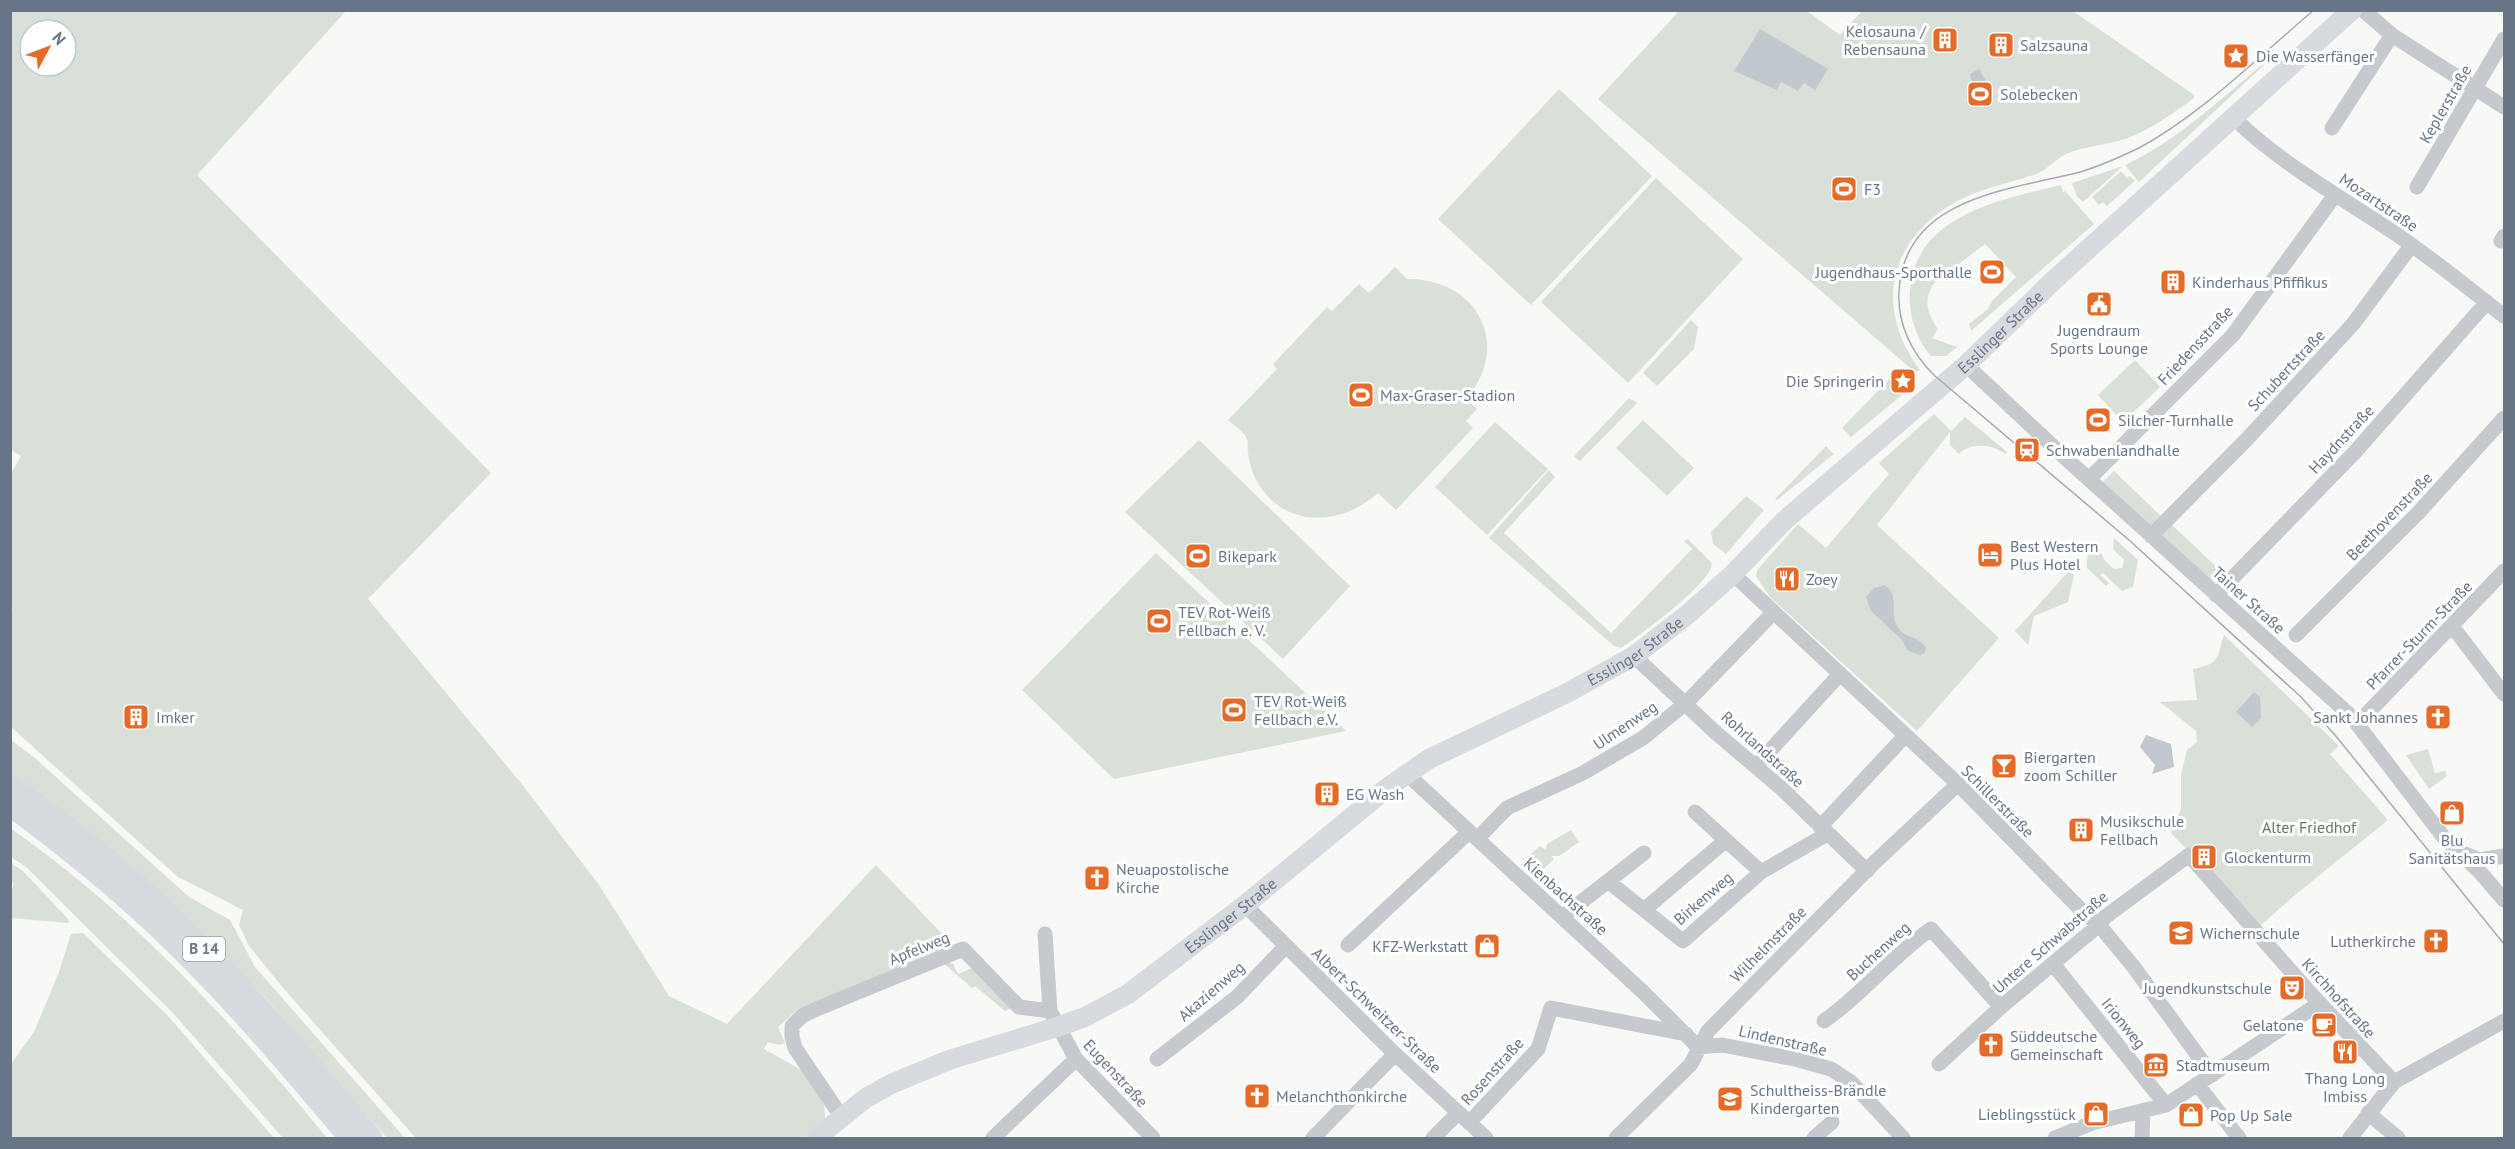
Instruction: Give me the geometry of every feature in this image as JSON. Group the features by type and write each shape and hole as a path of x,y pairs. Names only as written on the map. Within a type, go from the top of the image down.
{"highway":[{"name":"B 14","path":"10,785 110,862 158,904 257,1004 372,1138"},
{"name":"B 14","path":"10,805 93,869 181,950 230,1001 350,1138"}],"main road":[{"name":"Esslinger Straße","path":"816,1138 866,1098 891,1084 1053,1019 1085,1017 1128,994 1245,905 1407,774 1455,745 1567,693 1634,656 1687,615 1733,574 1785,520 1966,365 2054,280 2352,10"}],"street":[{"path":"2363,10 2392,34 2505,106"},
{"path":"2332,128 2392,34"},
{"name":"Keplerstraße","path":"2417,187 2505,39"},
{"name":"Mozartstraße","path":"2234,118 2247,131 2335,195 2411,246 2505,316"},
{"name":"Friedensstraße","path":"2089,479 2233,335 2335,195"},
{"name":"Schubertstraße","path":"2151,536 2248,438 2353,324 2411,246"},
{"name":"Haydnstraße","path":"2216,595 2355,452 2487,302"},
{"name":"Tainer Straße","path":"1966,365 2358,723 2455,849 2488,880 2505,900"},
{"name":"Beethovenstraße","path":"2296,635 2419,512 2505,418"},
{"name":"Pfarrer-Sturm-Straße","path":"2358,723 2505,571"},
{"name":"Schillerstraße","path":"1733,574 1958,784 2083,912 2099,925 2133,966 2212,1075"},
{"name":"Ulmenweg","path":"1348,945 1507,808 1583,773 1643,738 1686,703 1773,613"},
{"path":"2452,626 2505,694"},
{"name":"Rohrlandstraße","path":"1634,656 1867,870"},
{"path":"1756,766 1840,674"},
{"name":"Birkenweg","path":"1609,882 1683,941 1761,872 1824,830 1905,736"},
{"name":"Kienbachstraße","path":"1407,774 1698,1047"},
{"name":"Wilhelmstraße","path":"1616,1138 1691,1064 1708,1031 1867,870 1958,784"},
{"path":"1695,812 1725,842 1761,872"},
{"path":"1645,909 1725,842"},
{"path":"2455,849 2479,860 2505,859"},
{"path":"1562,917 1644,853"},
{"name":"Untere Schwabstraße","path":"1940,1064 2001,1008 2099,925 2105,917 2189,855"},
{"name":"Kirchhofstraße","path":"2189,855 2320,1003 2394,1082"},
{"path":"2488,880 2490,873 2505,859"},
{"name":"Albert-Schweitzer-Straße","path":"1245,905 1395,1054 1486,1138"},
{"name":"Buchenweg","path":"1824,1021 1840,1009 1908,945 1931,929 2001,1008"},
{"name":"Eugenstraße","path":"1045,934 1053,1019 1076,1059 1153,1138"},
{"name":"Akazienweg","path":"1157,1059 1237,997 1285,947"},
{"name":"Apfelweg","path":"841,1116 795,1047 792,1026 802,1016 963,950 1019,1007 1053,1019"},
{"name":"Irionweg","path":"2053,964 2166,1105"},
{"path":"2055,1138 2092,1123 2166,1105 2320,1003"},
{"name":"Rosenstraße","path":"1433,1138 1464,1118 1538,1049 1551,1008 1686,1034"},
{"path":"2350,1138 2394,1082 2505,1021"},
{"name":"Lindenstraße","path":"1698,1047 1722,1045 1795,1059 1840,1073 1861,1092 1903,1138"},
{"path":"1313,1138 1395,1054"},
{"path":"993,1138 1076,1059"},
{"path":"2197,1084 2239,1138"},
{"path":"2142,1138 2143,1111"},
{"path":"2368,1113 2398,1138"},
{"path":"1814,1138 1832,1122"}],"green space":[{"name":"F3","path":"1680,10 1807,11 1840,35 1862,11 2073,11 2194,95 2194,98 2137,134 2066,154 2040,172 1973,194 1954,203 1932,219 1914,237 1902,256 1895,278 1893,300 1897,324 1906,347 1920,370 1915,372 1598,99"},
{"path":"11,11 346,11 197,175 491,473 368,599 521,783 599,885 669,996 727,1024 876,865 951,943 947,948 797,1010 778,1027 785,1043 779,1045 768,1042 764,1049 803,1071 824,1104 825,1118 804,1138 416,1138 284,989 249,946 239,925 243,910 178,877 11,727 10,613 13,609 10,608 10,475 21,456 11,450"},
{"path":"2263,64 2139,182 2125,165 2180,132"},
{"path":"1559,89 1652,176 1531,305 1438,219"},
{"path":"2123,166 2083,202 2077,196 2072,183"},
{"path":"2121,171 2127,178 2130,176 2135,181 2107,206 2103,202 2099,205 2092,197"},
{"path":"1656,178 1743,259 1628,383 1541,302"},
{"path":"2061,185 2063,193 2065,191 2094,224 1971,331 1969,324 1987,310 1992,301 2016,277 1985,244 1934,283 1928,296 1928,307 1931,318 1938,329 1932,338 1957,347 1946,356 1931,356 1917,334 1910,300 1915,265 1927,244 1944,228 1964,215 2012,197"},
{"name":"Max-Graser-Stadion","path":"1395,267 1407,279 1432,282 1452,290 1469,302 1480,318 1486,337 1486,357 1480,378 1466,399 1477,409 1466,421 1473,428 1396,510 1378,493 1347,512 1330,517 1313,518 1296,515 1267,496 1252,470 1246,437 1228,420 1277,369 1273,364 1327,307 1332,311 1359,284 1369,293"},
{"path":"1691,320 1698,327 1694,349 1657,386 1643,373"},
{"path":"2135,360 2160,387 2123,422 2098,395"},
{"path":"1899,369 1914,385 1851,437 1842,428"},
{"path":"1629,398 1637,403 1580,461 1574,456"},
{"path":"1934,414 1951,431 1965,417 2007,452 2005,454 1988,446 1976,446 1959,454 1950,445 1950,432 1877,525 1999,638 1917,731 1770,597 1756,576 1758,569 1798,524 1826,548 1889,474 1879,463"},
{"path":"1643,420 1694,468 1667,496 1616,448"},
{"path":"1495,422 1548,469 1487,535 1435,487"},
{"path":"1199,440 1350,586 1283,659 1125,512"},
{"path":"1826,446 1834,454 1777,500 1775,499"},
{"path":"1549,470 1555,477 1504,533 1611,633 1692,549 1684,541 1688,539 1712,563 1709,572 1688,596 1621,648 1614,646 1489,538"},
{"path":"2114,471 2164,519 2150,527 2102,483"},
{"path":"1746,496 1764,510 1726,554 1713,544 1711,532"},
{"path":"2169,522 2222,572 2211,582 2157,534"},
{"path":"2114,538 2138,560 2133,587 2122,591 2103,573 2100,575 2109,583 2106,586 2087,568 2088,554 2096,543 2104,559 2114,569 2122,568 2124,560 2113,549"},
{"name":"TEV Rot-Weiß Fellbach e. V.","path":"1156,553 1346,731 1114,779 1022,690"},
{"path":"2069,571 2074,575 2068,602 2034,616 2028,645 2015,631"},
{"name":"Alter Friedhof","path":"2224,635 2339,746 2330,754 2388,820 2260,926 2171,833 2181,809 2181,775 2187,750 2197,742 2196,731 2160,702 2197,700 2193,669 2213,662"},
{"path":"11,740 36,759 189,897 230,920 255,967 405,1138 387,1138 265,997 214,947 62,811 11,774"},
{"path":"2428,749 2435,773 2445,771 2447,776 2429,789 2406,755"},
{"path":"10,828 98,896 179,972 255,1053 327,1138 283,1138 172,1012 26,867 11,857"},
{"path":"1571,830 1579,842 1559,856 1551,856 1554,859 1538,874 1523,860 1540,846 1546,850 1547,844"},
{"path":"11,863 23,871 68,919 69,923 11,918 11,893 14,883 11,882"},
{"path":"83,933 168,1016 274,1138 11,1138 11,1064 34,1032 59,972 71,934"},
{"path":"945,960 953,964 958,974 977,966 1012,1008 1005,1011 975,986 972,988 941,961"}],"shaded area":[{"path":"1760,29 1828,69 1815,90 1804,83 1798,91 1781,82 1777,90 1734,71"},
{"name":"Solebecken","path":"1979,69 1989,86 1981,104 1978,105 1970,74"},
{"path":"1885,585 1892,593 1895,622 1901,631 1924,645 1925,653 1920,655 1907,650 1902,640 1871,611 1866,597 1874,588"},
{"path":"2254,692 2260,697 2261,718 2252,727 2236,712"},
{"path":"2146,735 2171,744 2174,767 2152,774 2155,765 2140,747"}],"tram line":[{"path":"2314,10 2208,102 2139,148 2088,170 1993,193 1965,203 1940,217 1920,235 1905,260 1899,291 1903,327 1919,358 1935,376 2129,540 2301,697 2335,735 2504,944"}],"place":[{"name":"Kelosauna / Rebensauna","path":"1945,40"},
{"name":"Salzsauna","path":"2001,45"},
{"name":"Die Wasserfänger","path":"2236,56"},
{"name":"Solebecken","path":"1980,94"},
{"name":"F3","path":"1844,189"},
{"name":"Jugendhaus-Sporthalle","path":"1992,272"},
{"name":"Kinderhaus Pfiffikus","path":"2173,282"},
{"name":"Jugendraum Sports Lounge","path":"2099,304"},
{"name":"Die Springerin","path":"1903,381"},
{"name":"Max-Graser-Stadion","path":"1361,395"},
{"name":"Silcher-Turnhalle","path":"2098,420"},
{"name":"Schwabenlandhalle","path":"2027,450"},
{"name":"Best Western Plus Hotel","path":"1990,555"},
{"name":"Bikepark","path":"1198,556"},
{"name":"Zoey","path":"1787,579"},
{"name":"TEV Rot-Weiß Fellbach e. V.","path":"1159,621"},
{"name":"TEV Rot-Weiß Fellbach e.V.","path":"1234,710"},
{"name":"Imker","path":"136,717"},
{"name":"Sankt Johannes","path":"2438,717"},
{"name":"Biergarten zoom Schiller","path":"2004,766"},
{"name":"EG Wash","path":"1327,794"},
{"name":"Blu Sanitätshaus","path":"2452,813"},
{"name":"Musikschule Fellbach","path":"2081,830"},
{"name":"Glockenturm","path":"2204,857"},
{"name":"Neuapostolische Kirche","path":"1097,878"},
{"name":"Wichernschule","path":"2181,933"},
{"name":"Lutherkirche","path":"2436,941"},
{"name":"KFZ-Werkstatt","path":"1487,946"},
{"name":"Jugendkunstschule","path":"2292,988"},
{"name":"Gelatone","path":"2324,1025"},
{"name":"Süddeutsche Gemeinschaft","path":"1991,1045"},
{"name":"Thang Long Imbiss","path":"2345,1052"},
{"name":"Stadtmuseum","path":"2156,1065"},
{"name":"Melanchthonkirche","path":"1257,1096"},
{"name":"Schultheiss-Brändle Kindergarten","path":"1730,1099"},
{"name":"Lieblingsstück","path":"2096,1114"},
{"name":"Pop Up Sale","path":"2191,1115"}]}
